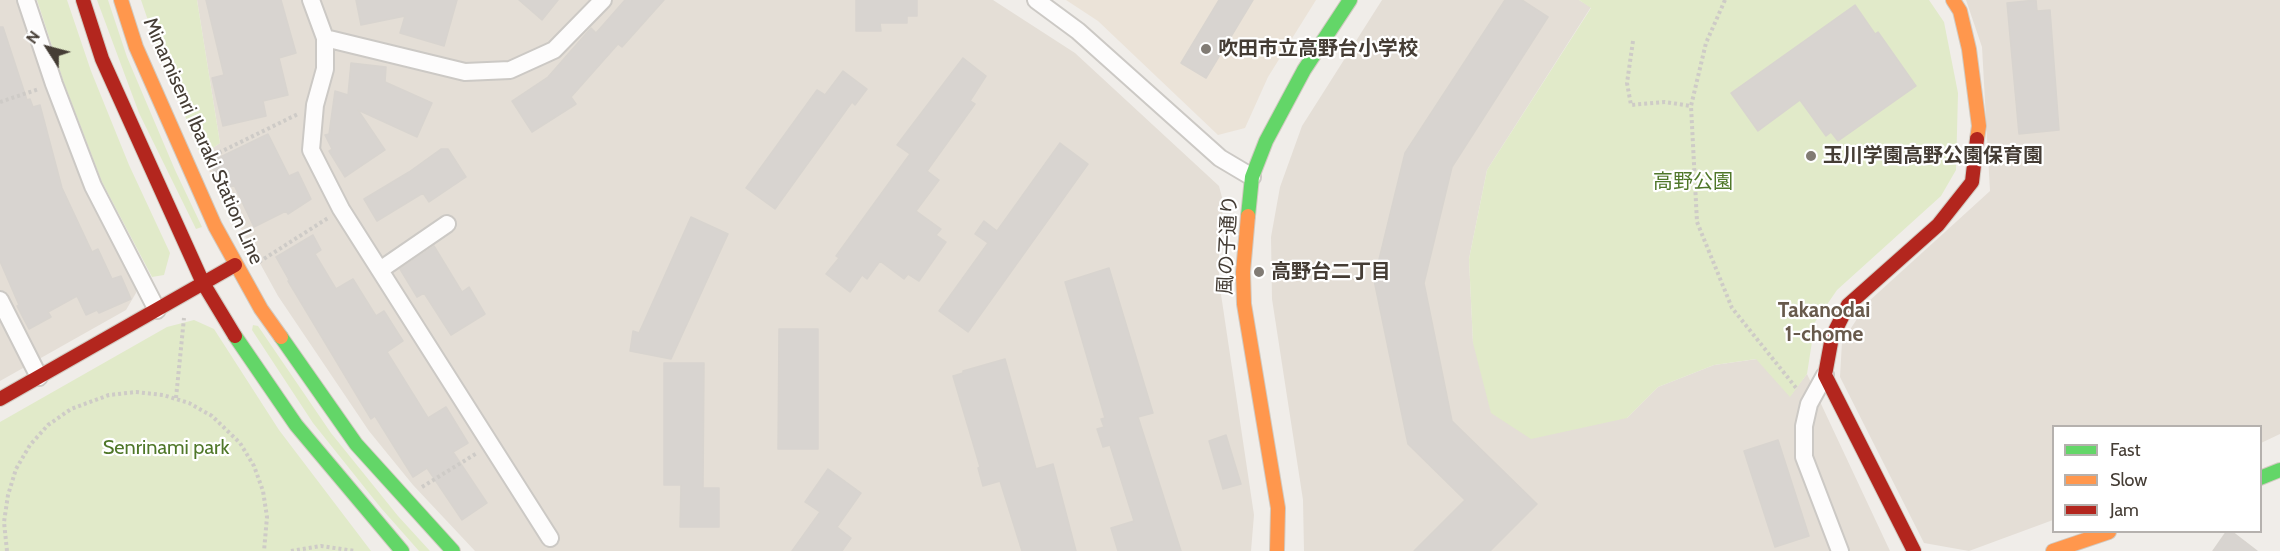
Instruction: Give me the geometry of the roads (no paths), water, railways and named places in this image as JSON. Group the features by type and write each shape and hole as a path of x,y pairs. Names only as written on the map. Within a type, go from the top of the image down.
{"street":[{"path":"26,0 54,84 93,186 157,310"},
{"path":"83,0 102,59 203,283 232,331 296,425 402,551"},
{"name":"Minamisenri Ibaraki Station Line","path":"121,0 136,47 215,226 261,309 356,444 453,551"},
{"path":"311,0 325,38 325,69 315,105 311,150 341,209 550,538"},
{"path":"325,38 465,72 510,70 554,50 603,0"},
{"path":"1036,0 1078,31 1220,158 1252,177"},
{"name":"風の子通り","path":"1277,551 1278,508 1244,304 1244,272 1252,177 1266,141 1304,70 1350,0"},
{"path":"1840,551 1804,457 1804,426 1809,404 1825,375 1832,337 1848,305 1938,225 1972,182 1978,126 1969,49 1960,11 1953,0"},
{"path":"380,270 447,224"},
{"path":"0,399 235,265"},
{"path":"0,300 39,377"},
{"path":"1825,375 1914,551"},
{"path":"2262,477 2280,470"},
{"path":"2053,551 2103,533"}],"place":[{"name":"吹田市立高野台小学校","path":"1206,49"},
{"name":"玉川学園高野公園保育園","path":"1811,156"},
{"name":"高野台二丁目","path":"1259,272"}],"district":[{"name":"Takanodai 1-chome","path":"1824,323"}],"park label":[{"name":"高野公園","path":"1693,182"},
{"name":"Senrinami park","path":"166,448"}]}
